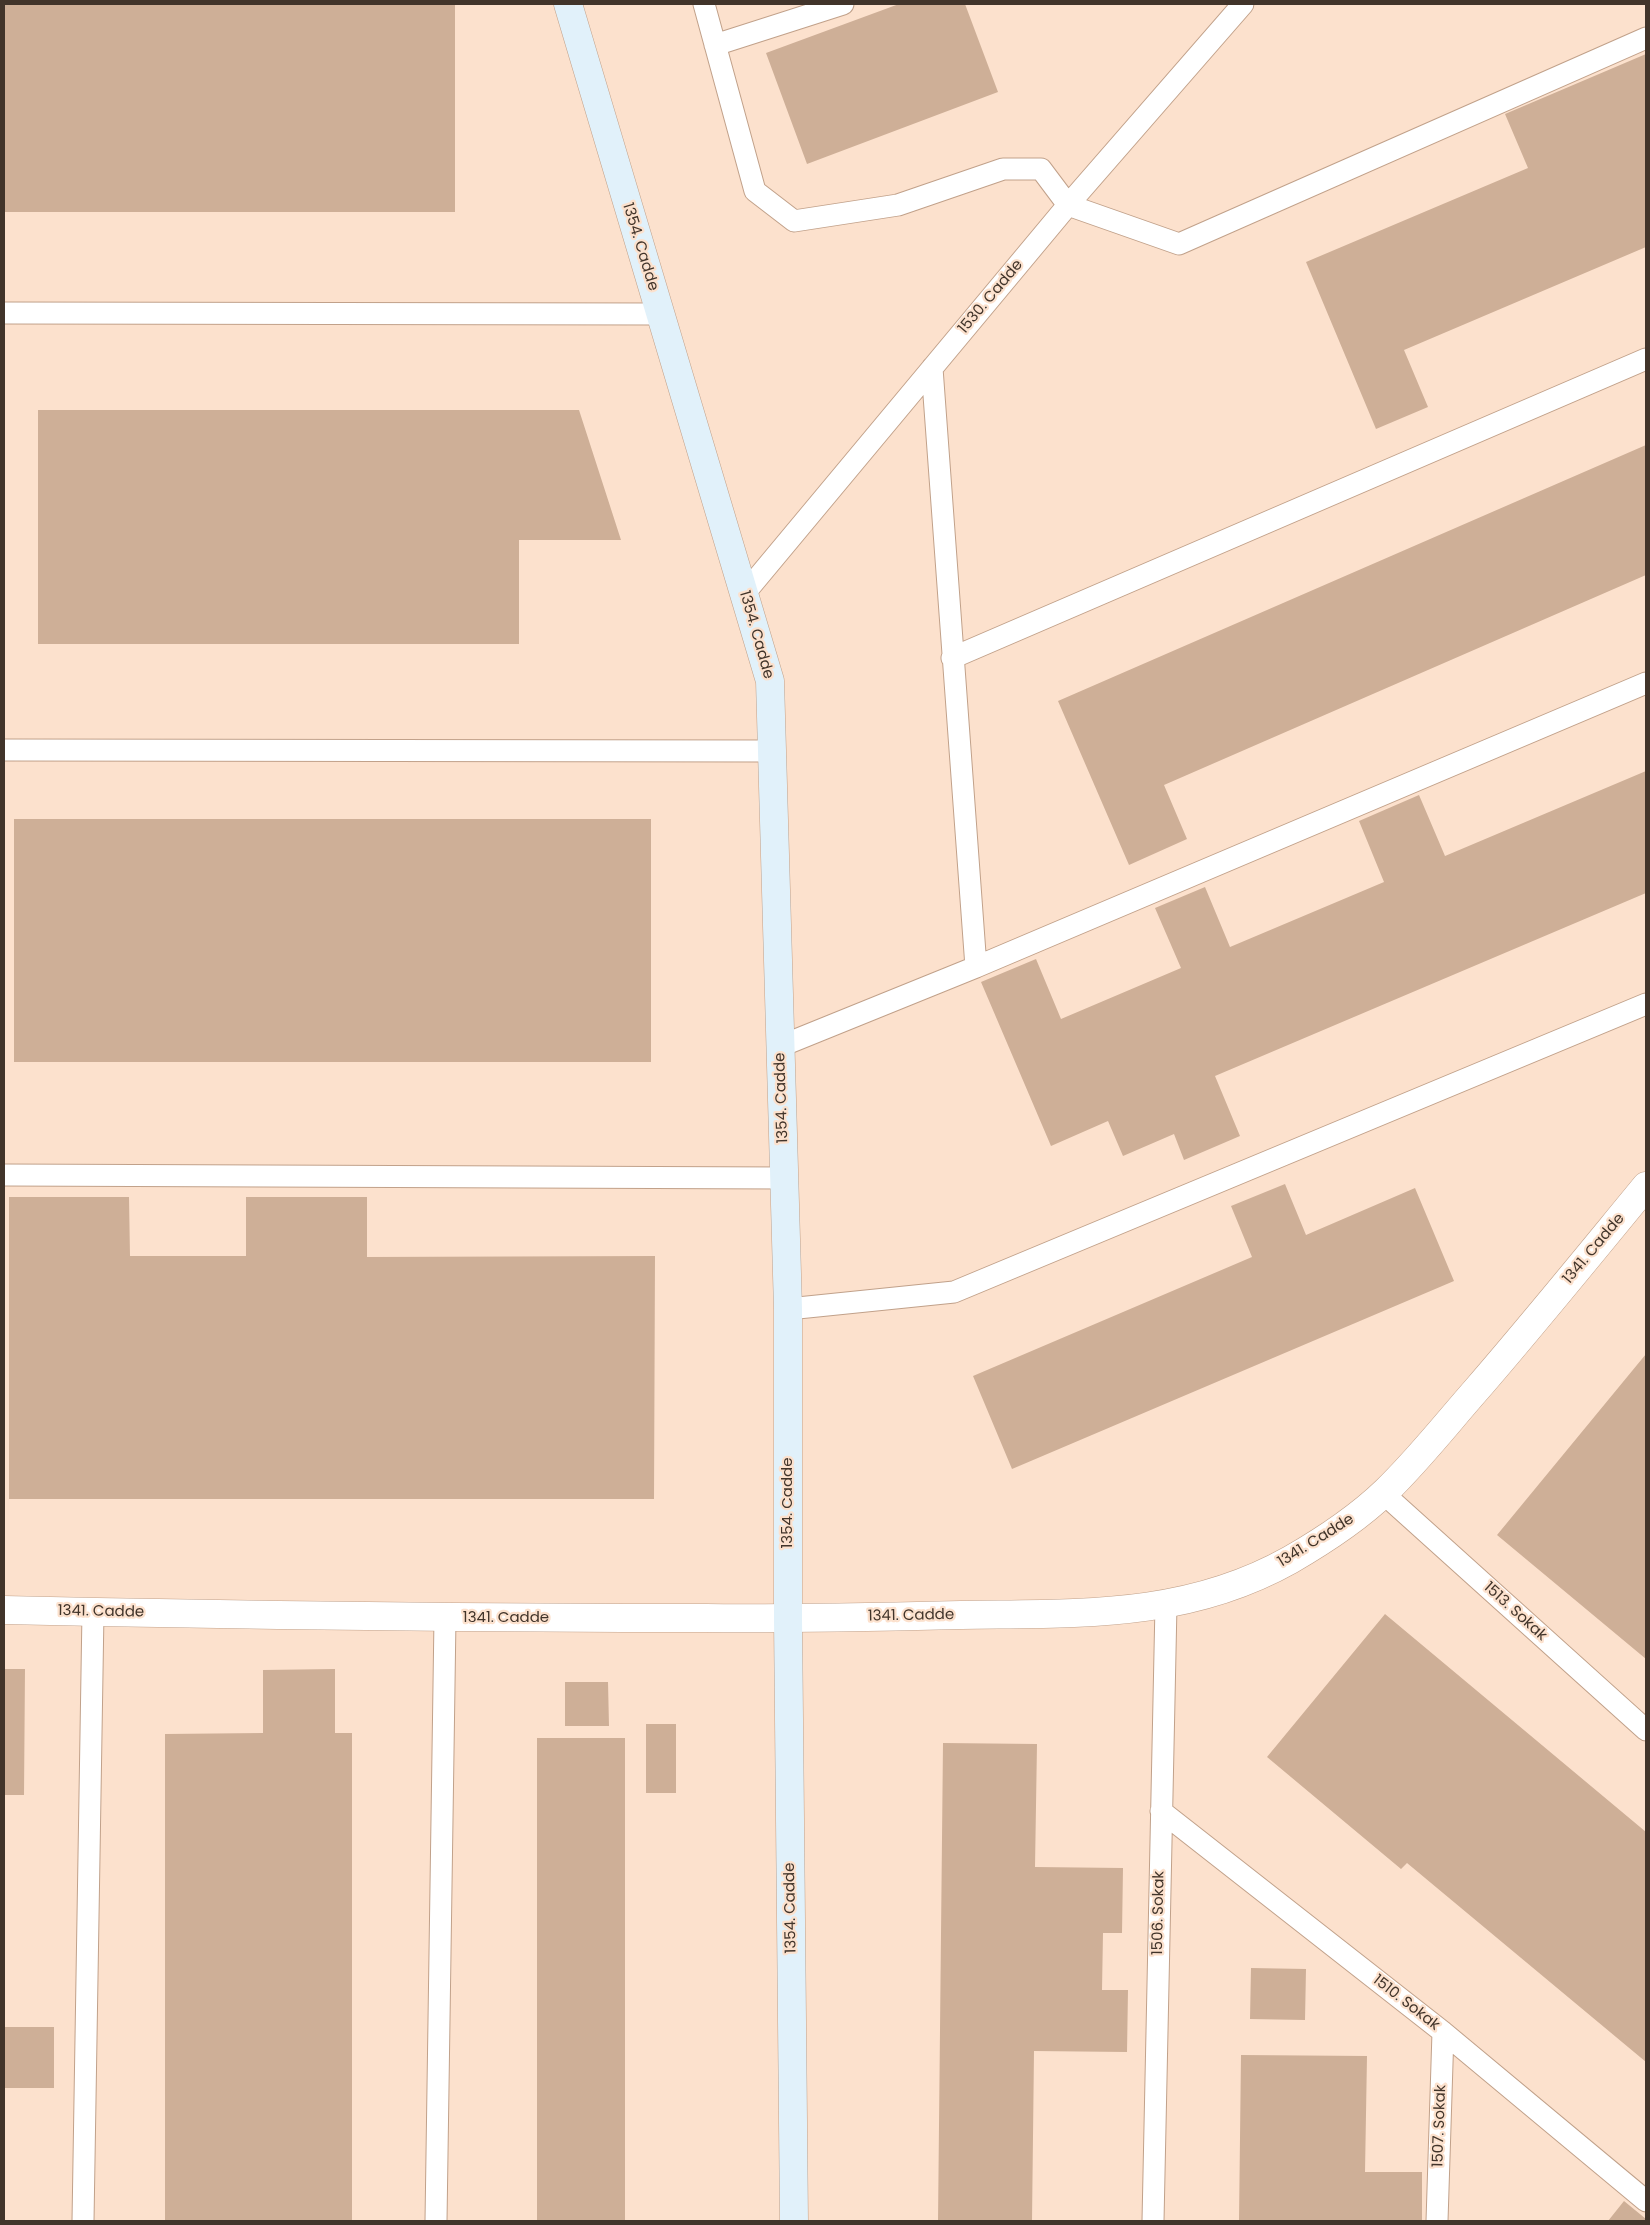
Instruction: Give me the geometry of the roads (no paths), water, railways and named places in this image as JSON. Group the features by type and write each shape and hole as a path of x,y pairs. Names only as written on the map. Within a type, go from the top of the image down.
{"main road":[{"name":"1354. Cadde","path":"568,4 770,680 788,1309 788,1619 794,2221"}],"street":[{"name":"1341. Cadde","path":"4,1610 445,1618 788,1619 1113,1612 1166,1605 1214,1592 1249,1579 1288,1561 1336,1530 1384,1494 1504,1357 1646,1186"}],"lane":[{"path":"704,4 755,191 794,221 898,205 1003,169 1041,169 1068,205 1179,244 1646,38"},
{"path":"715,45 843,4"},
{"name":"1530. Cadde","path":"744,594 1068,205 1243,4"},
{"path":"4,313 661,314"},
{"path":"952,658 1646,358"},
{"path":"932,368 976,966"},
{"path":"780,1046 976,966 1646,683"},
{"path":"4,750 772,751"},
{"path":"788,1309 954,1292 1646,1004"},
{"path":"4,1175 784,1178"},
{"name":"1513. Sokak","path":"1384,1494 1646,1730"},
{"name":"1506. Sokak","path":"1153,2221 1166,1605"},
{"path":"83,2221 93,1612"},
{"path":"436,2221 445,1618"},
{"name":"1510. Sokak","path":"1161,1811 1442,2032 1646,2201"},
{"name":"1507. Sokak","path":"1437,2221 1442,2032"}]}
